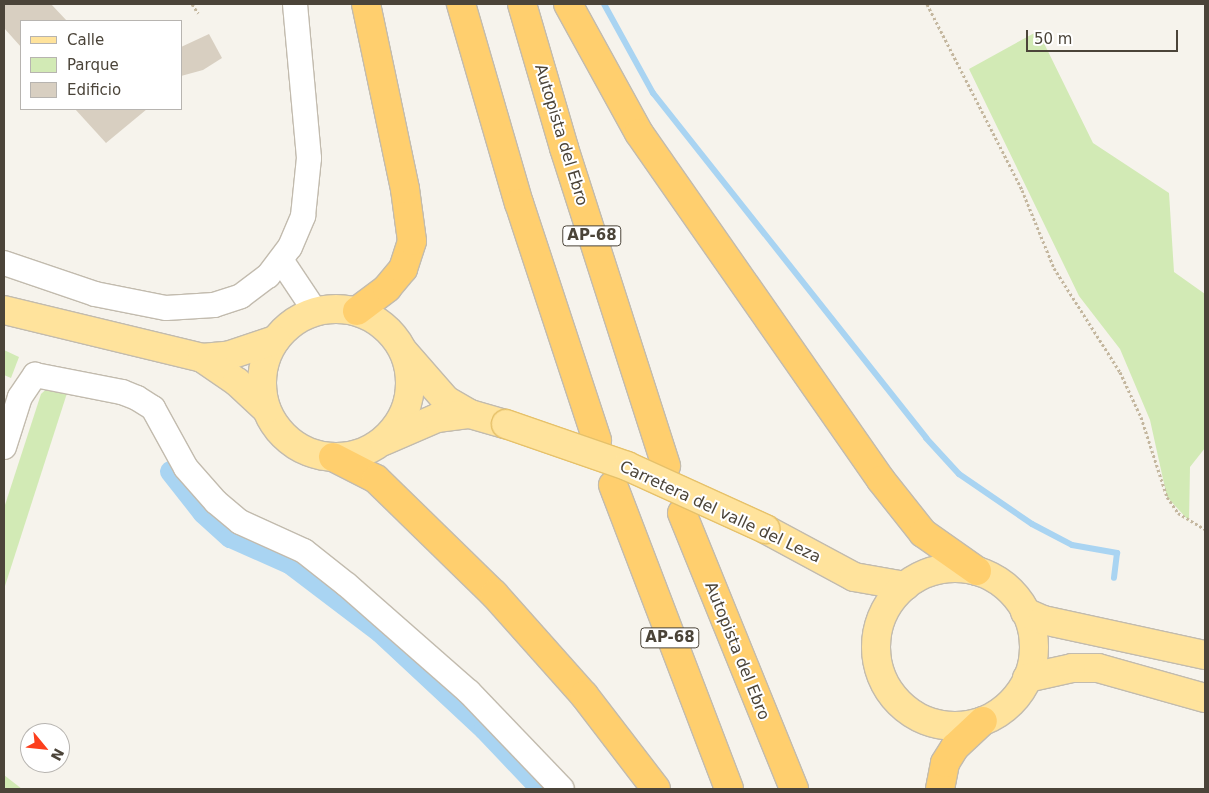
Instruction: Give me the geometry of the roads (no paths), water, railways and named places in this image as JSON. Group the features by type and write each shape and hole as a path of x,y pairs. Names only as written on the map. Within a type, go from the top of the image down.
{"highway":[{"path":"357,312 387,288 403,269 412,241 405,188 366,4"},
{"path":"461,4 519,203 597,440"},
{"name":"Autopista del Ebro","path":"522,4 564,148 666,466"},
{"path":"568,4 639,133 875,473 923,533 976,571"},
{"path":"333,457 376,479 494,594 584,695 656,789"},
{"name":"AP-68","path":"613,486 729,789"},
{"name":"Autopista del Ebro","path":"682,513 794,789"},
{"path":"940,789 945,763 956,747 983,721"}],"main road":[{"path":"4,310 202,358 227,356 275,340 300,318 315,312 336,308 357,312 386,329 446,400 470,414"},
{"path":"266,409 262,373 275,340"},
{"path":"380,442 395,428 407,404 409,370 403,350"},
{"path":"202,358 237,382 266,409 286,438 316,455 333,457 358,454 380,442 437,418 470,414"},
{"name":"Carretera del valle del Leza","path":"470,414 506,424 627,466 765,529 854,577"},
{"path":"1025,612 1033,648 1027,678 1009,704 983,721 952,726 936,724 921,719 896,700 880,673 876,657 876,641 882,616 905,586 933,571 962,568 976,571 1003,585 1025,612 1042,620 1205,655"},
{"path":"854,577 905,586"},
{"path":"854,577 882,616"},
{"path":"1027,678 1072,668 1098,668 1205,698"}],"street":[{"path":"4,263 95,294 166,308 214,305 241,296 268,276 290,247 303,216 309,158 295,4"},
{"path":"280,260 315,312"},
{"path":"4,447 12,393 35,375 122,392 153,408 186,468 216,502 240,522 304,551 347,584 469,692 562,789"}],"waterway":[{"path":"604,4 653,93 926,438 959,474 1032,524 1072,545 1117,553 1114,578"},
{"path":"170,471 203,513 230,537 289,563 380,632 484,729 541,789"}]}
